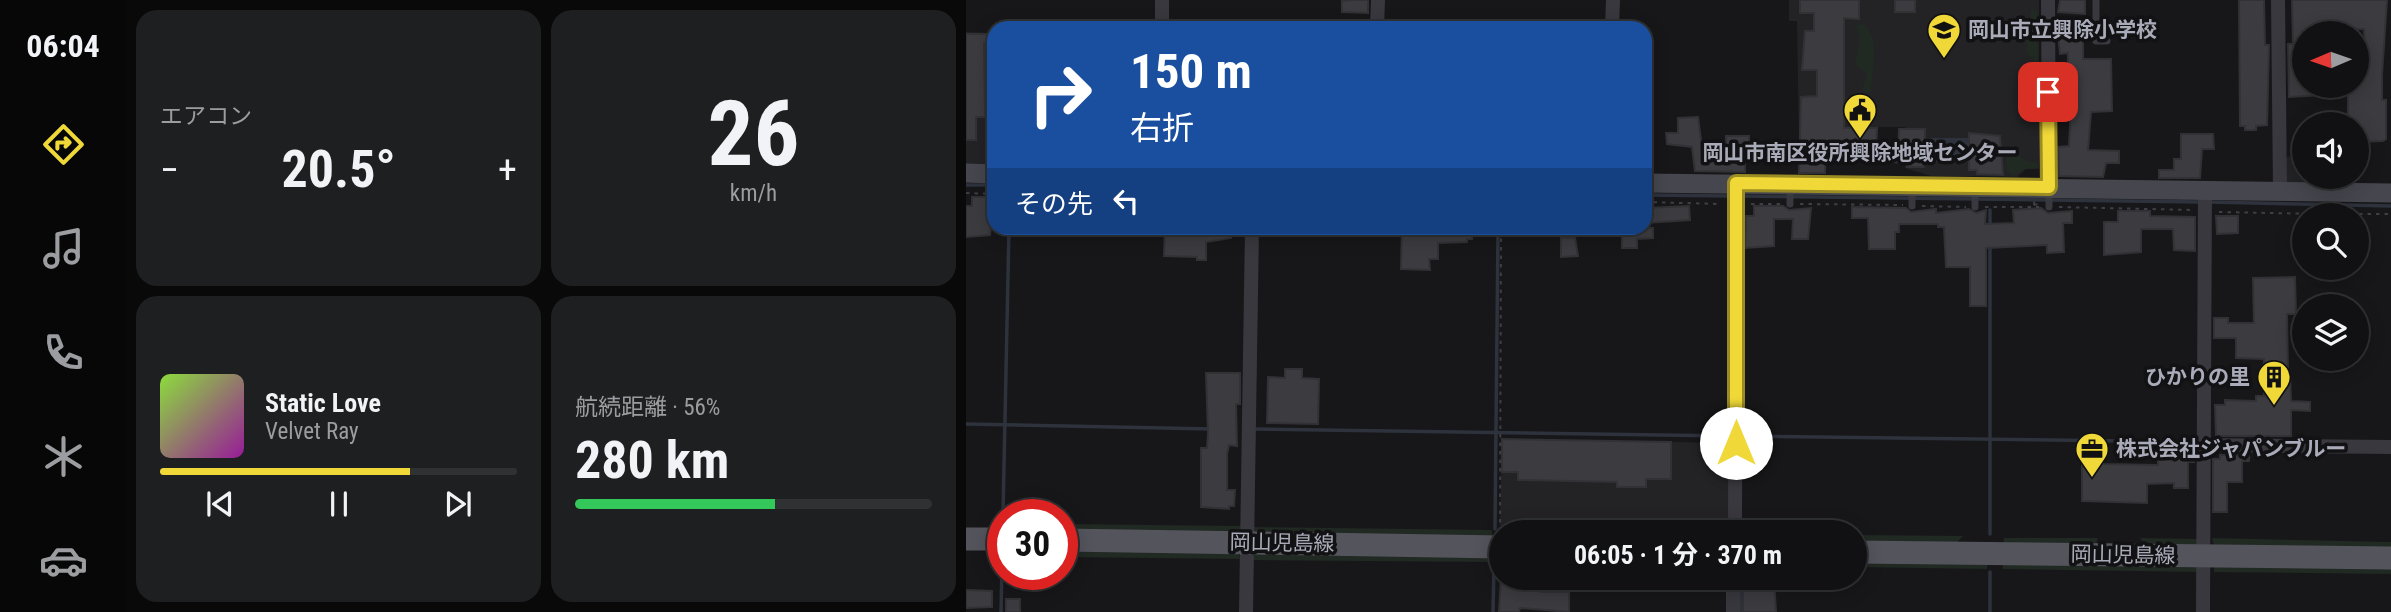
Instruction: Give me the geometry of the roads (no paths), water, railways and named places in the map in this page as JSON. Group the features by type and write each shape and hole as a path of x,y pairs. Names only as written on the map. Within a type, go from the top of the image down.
{"main road":[{"path":"966,539 987,539"},
{"name":"岡山児島線","path":"1078,540 1489,547"},
{"name":"岡山児島線","path":"1867,552 2391,558"}],"street":[{"path":"1162,0 1162,21"},
{"path":"1377,21 1378,0"},
{"path":"1612,21 1613,0"},
{"path":"2046,195 2052,22 2048,0"},
{"path":"2278,0 2280,190"},
{"path":"966,173 987,174"},
{"path":"1652,184 1735,195 1975,198 2046,195 2207,201 2280,190 2328,203"},
{"path":"2337,203 2391,193"},
{"path":"1735,195 1735,520"},
{"path":"2203,612 2207,201"},
{"path":"1246,612 1252,235"},
{"path":"2204,445 2391,447"},
{"path":"1733,590 1733,612"}],"lane":[{"path":"2096,0 2096,41 2107,41"},
{"path":"2052,22 2096,23"}],"waterway":[{"path":"966,185 987,185"},
{"path":"1652,195 1730,196"},
{"path":"1738,196 2199,202"},
{"path":"2207,202 2391,206"},
{"path":"1990,210 1990,226"},
{"path":"1003,499 1009,235"},
{"path":"1495,520 1498,235"},
{"path":"1990,244 1990,534"},
{"path":"966,424 1212,429"},
{"path":"1255,429 1730,436"},
{"path":"1740,436 2199,442"},
{"path":"1990,572 1990,612"},
{"path":"1001,590 1001,612"},
{"path":"1493,590 1493,612"},
{"path":"1741,590 1741,612"}],"place":[{"name":"岡山市立興除小学校","path":"1944,60"},
{"name":"岡山市南区役所興除地域センター","path":"1860,140"},
{"name":"ひかりの里","path":"2274,407"},
{"name":"株式会社ジャパンブルー","path":"2092,479"}]}
